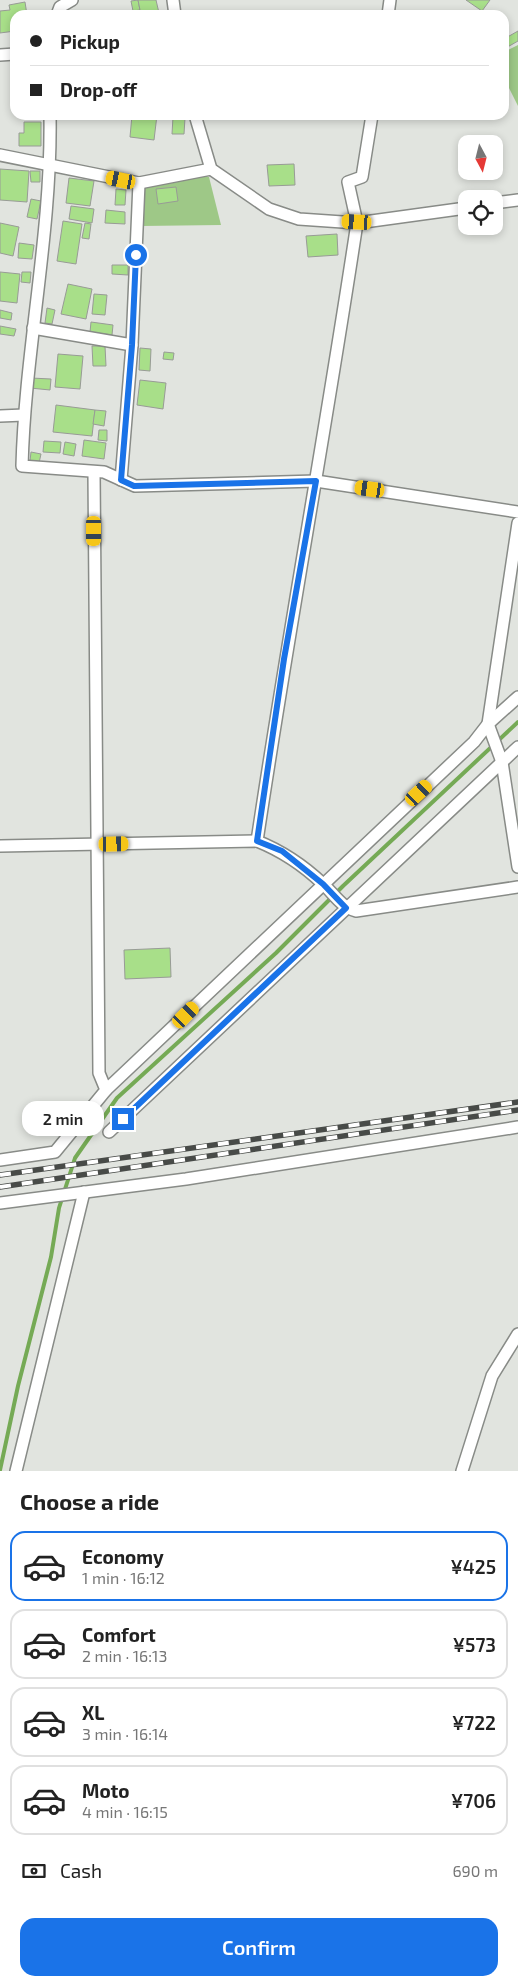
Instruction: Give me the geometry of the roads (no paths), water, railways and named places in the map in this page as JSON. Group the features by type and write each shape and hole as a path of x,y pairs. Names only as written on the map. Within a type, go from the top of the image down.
{"street":[{"path":"59,10 60,7 72,0"},
{"path":"50,120 51,165 24,415 22,466 104,472 134,486 316,481 518,512"},
{"path":"197,120 211,169 269,209 299,219 357,222 458,209"},
{"path":"257,841 284,659 316,481 357,222 348,182 362,177 371,120"},
{"path":"0,155 139,183 211,169"},
{"path":"121,480 132,345 139,183"},
{"path":"503,202 518,200"},
{"path":"33,328 132,345"},
{"path":"0,416 24,415"},
{"path":"94,472 99,1074 106,1090"},
{"path":"518,523 488,724 502,762 518,867"},
{"path":"0,1160 56,1152 106,1090 474,742 488,724 518,697"},
{"path":"109,1132 518,747"},
{"path":"0,846 257,841 282,851 323,884 346,908 356,911 518,887"},
{"path":"0,1202 195,1178 518,1127"},
{"path":"16,1471 84,1192"},
{"path":"462,1471 492,1376 518,1334"}],"waterway":[{"path":"0,1470 18,1386 51,1257 59,1208 75,1158 117,1098 276,953 343,886 518,722"}],"railway":[{"path":"0,1175 518,1102"},
{"path":"0,1187 518,1110"}]}
